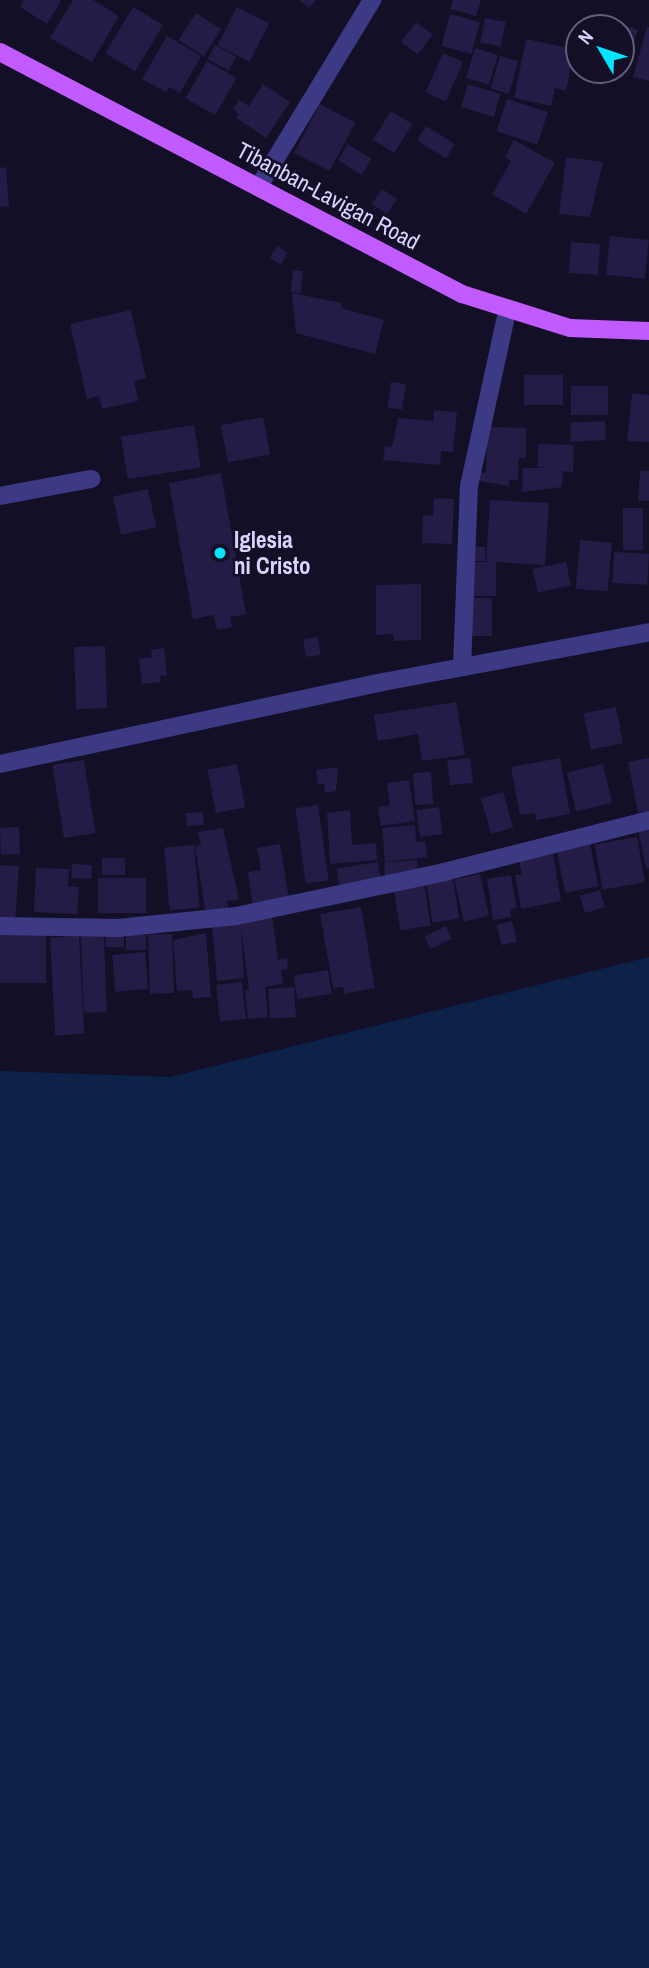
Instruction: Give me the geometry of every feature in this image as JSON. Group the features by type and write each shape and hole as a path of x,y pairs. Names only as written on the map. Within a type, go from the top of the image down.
{"main road":[{"name":"Tibanban-Lavigan Road","path":"0,52 259,186 330,228 462,294 507,311 570,328 649,331"}],"street":[{"path":"259,186 372,0"},
{"path":"462,667 470,486 507,311"},
{"path":"0,496 91,479"},
{"path":"0,764 462,667 649,632"},
{"path":"0,926 118,928 236,916 444,872 649,820"}],"water":[{"path":"649,957 649,1968 0,1968 0,1071 170,1077"}],"building":[{"path":"24,0 61,1 47,24 20,7"},
{"path":"73,0 93,0 119,16 92,62 50,38"},
{"path":"299,0 316,0 309,8"},
{"path":"453,0 481,0 476,16 450,9"},
{"path":"133,7 163,25 135,71 105,53"},
{"path":"237,7 269,23 250,62 217,45"},
{"path":"196,13 221,29 204,56 179,40"},
{"path":"450,14 480,22 471,54 441,46"},
{"path":"485,18 506,22 501,47 480,43"},
{"path":"416,22 433,35 418,55 401,42"},
{"path":"649,27 649,81 635,78"},
{"path":"167,36 201,56 180,93 169,87 166,92 142,79"},
{"path":"526,39 565,47 566,91 555,88 551,106 514,98"},
{"path":"215,45 236,56 229,70 207,59"},
{"path":"475,48 498,55 489,85 466,78"},
{"path":"443,53 463,62 446,101 426,92"},
{"path":"500,56 518,61 509,94 491,89"},
{"path":"207,61 236,78 215,115 186,98"},
{"path":"263,84 290,102 266,138 236,118 239,114 233,109 239,100 249,106"},
{"path":"468,84 501,94 493,117 461,107"},
{"path":"507,99 548,112 537,145 496,131"},
{"path":"320,104 355,123 329,171 294,153"},
{"path":"391,111 412,124 394,153 373,140"},
{"path":"426,126 455,144 446,158 417,140"},
{"path":"514,140 555,163 526,214 492,194 511,161 505,157"},
{"path":"348,144 372,159 362,175 338,160"},
{"path":"566,157 603,162 590,217 559,214"},
{"path":"6,167 9,206 0,207 0,168"},
{"path":"382,189 397,199 387,214 372,204"},
{"path":"610,236 649,240 645,279 606,275"},
{"path":"571,242 600,244 598,275 569,273"},
{"path":"277,246 288,253 281,265 270,258"},
{"path":"293,270 303,271 301,293 291,292"},
{"path":"292,293 342,303 341,308 384,320 375,354 296,333"},
{"path":"131,310 146,378 134,381 138,401 102,409 99,396 87,399 70,324"},
{"path":"524,375 563,375 563,405 524,405"},
{"path":"391,382 406,384 402,410 387,408"},
{"path":"571,386 608,386 608,415 571,415"},
{"path":"632,393 649,395 649,442 627,441"},
{"path":"434,410 457,412 453,452 441,451 440,465 383,460 385,446 392,447 398,418 434,421"},
{"path":"263,417 270,454 228,463 221,425"},
{"path":"605,421 606,440 571,442 570,423"},
{"path":"194,425 201,467 128,479 121,437"},
{"path":"487,427 526,428 526,458 519,458 518,480 509,480 509,486 480,481 480,472 486,473"},
{"path":"538,444 574,445 573,472 563,471 562,487 522,492 523,468 548,468 538,467"},
{"path":"640,471 649,471 649,501 638,501"},
{"path":"221,473 246,614 230,617 232,627 217,630 214,615 193,619 169,483"},
{"path":"148,489 156,527 121,535 113,496"},
{"path":"434,498 454,499 452,544 422,543 423,515 433,516"},
{"path":"490,500 549,503 545,565 496,562 496,596 471,596 471,562 486,562"},
{"path":"623,508 643,508 643,550 623,550"},
{"path":"580,540 612,543 608,592 576,589"},
{"path":"473,547 485,547 485,561 473,561"},
{"path":"614,552 649,554 647,585 612,583"},
{"path":"566,562 571,585 538,593 533,569"},
{"path":"421,584 421,640 394,641 393,634 376,635 376,585"},
{"path":"472,598 492,598 492,636 472,636"},
{"path":"318,637 321,655 306,657 303,639"},
{"path":"105,646 107,708 76,709 74,647"},
{"path":"164,648 167,675 160,676 161,682 142,684 139,659 152,657 151,650"},
{"path":"456,702 465,755 422,761 418,734 378,741 374,715"},
{"path":"616,707 623,743 591,750 584,713"},
{"path":"470,758 473,783 450,786 447,761"},
{"path":"560,758 570,814 536,820 535,813 520,815 511,767"},
{"path":"649,758 649,811 638,813 628,762"},
{"path":"84,760 96,833 64,838 52,765"},
{"path":"237,764 245,807 216,813 208,770"},
{"path":"603,764 612,803 576,811 567,772"},
{"path":"338,767 336,791 325,793 324,784 318,784 316,770"},
{"path":"431,772 433,804 415,805 413,773"},
{"path":"409,780 415,821 381,826 378,807 390,805 387,783"},
{"path":"503,792 513,828 491,834 481,798"},
{"path":"318,805 329,880 306,883 295,808"},
{"path":"439,807 443,834 420,837 416,810"},
{"path":"350,810 352,845 376,843 377,860 330,864 327,813"},
{"path":"203,812 204,825 187,826 186,813"},
{"path":"415,825 416,842 425,841 427,857 385,862 382,828"},
{"path":"649,826 649,868 646,869 638,829"},
{"path":"19,827 20,854 1,855 0,828"},
{"path":"223,828 239,900 227,901 229,912 206,915 195,846 201,845 198,832"},
{"path":"637,837 645,882 603,890 595,844"},
{"path":"590,843 598,886 565,893 557,849"},
{"path":"280,844 289,900 253,906 248,872 261,870 257,848"},
{"path":"194,845 199,908 170,910 164,848"},
{"path":"553,853 561,901 521,909 515,875 522,875 519,859"},
{"path":"102,858 125,858 125,875 102,875"},
{"path":"417,860 418,875 385,877 384,862"},
{"path":"378,862 381,882 340,888 337,869"},
{"path":"72,864 92,865 91,879 71,878"},
{"path":"0,865 19,866 15,922 0,921"},
{"path":"36,868 69,869 68,886 79,887 77,914 34,912"},
{"path":"480,874 489,916 464,921 455,879"},
{"path":"511,875 517,908 510,909 511,917 493,920 487,879"},
{"path":"98,878 146,878 146,913 98,913"},
{"path":"453,879 459,919 433,923 426,883"},
{"path":"424,883 431,925 400,930 393,888"},
{"path":"600,890 605,907 585,913 580,896"},
{"path":"361,907 375,988 344,994 343,987 333,988 320,914"},
{"path":"272,915 278,960 287,958 288,969 281,970 283,984 265,987 268,1017 248,1019 245,990 249,990 241,928 244,978 217,981 212,925"},
{"path":"512,921 517,941 502,945 496,925"},
{"path":"446,926 452,939 430,949 424,936"},
{"path":"0,933 46,933 46,983 0,983"},
{"path":"206,933 211,997 193,998 192,990 177,991 173,940"},
{"path":"172,934 174,993 150,994 148,935"},
{"path":"126,935 146,935 146,950 126,950"},
{"path":"79,936 84,1034 55,1035 50,938"},
{"path":"104,936 107,1012 84,1013 81,937"},
{"path":"106,936 124,936 124,947 106,947"},
{"path":"145,952 148,989 115,992 112,955"},
{"path":"328,970 332,994 297,999 293,975"},
{"path":"242,982 246,1019 220,1022 216,985"},
{"path":"294,987 296,1017 270,1019 268,989"}],"place":[{"name":"Iglesia ni Cristo","path":"220,553"}]}
